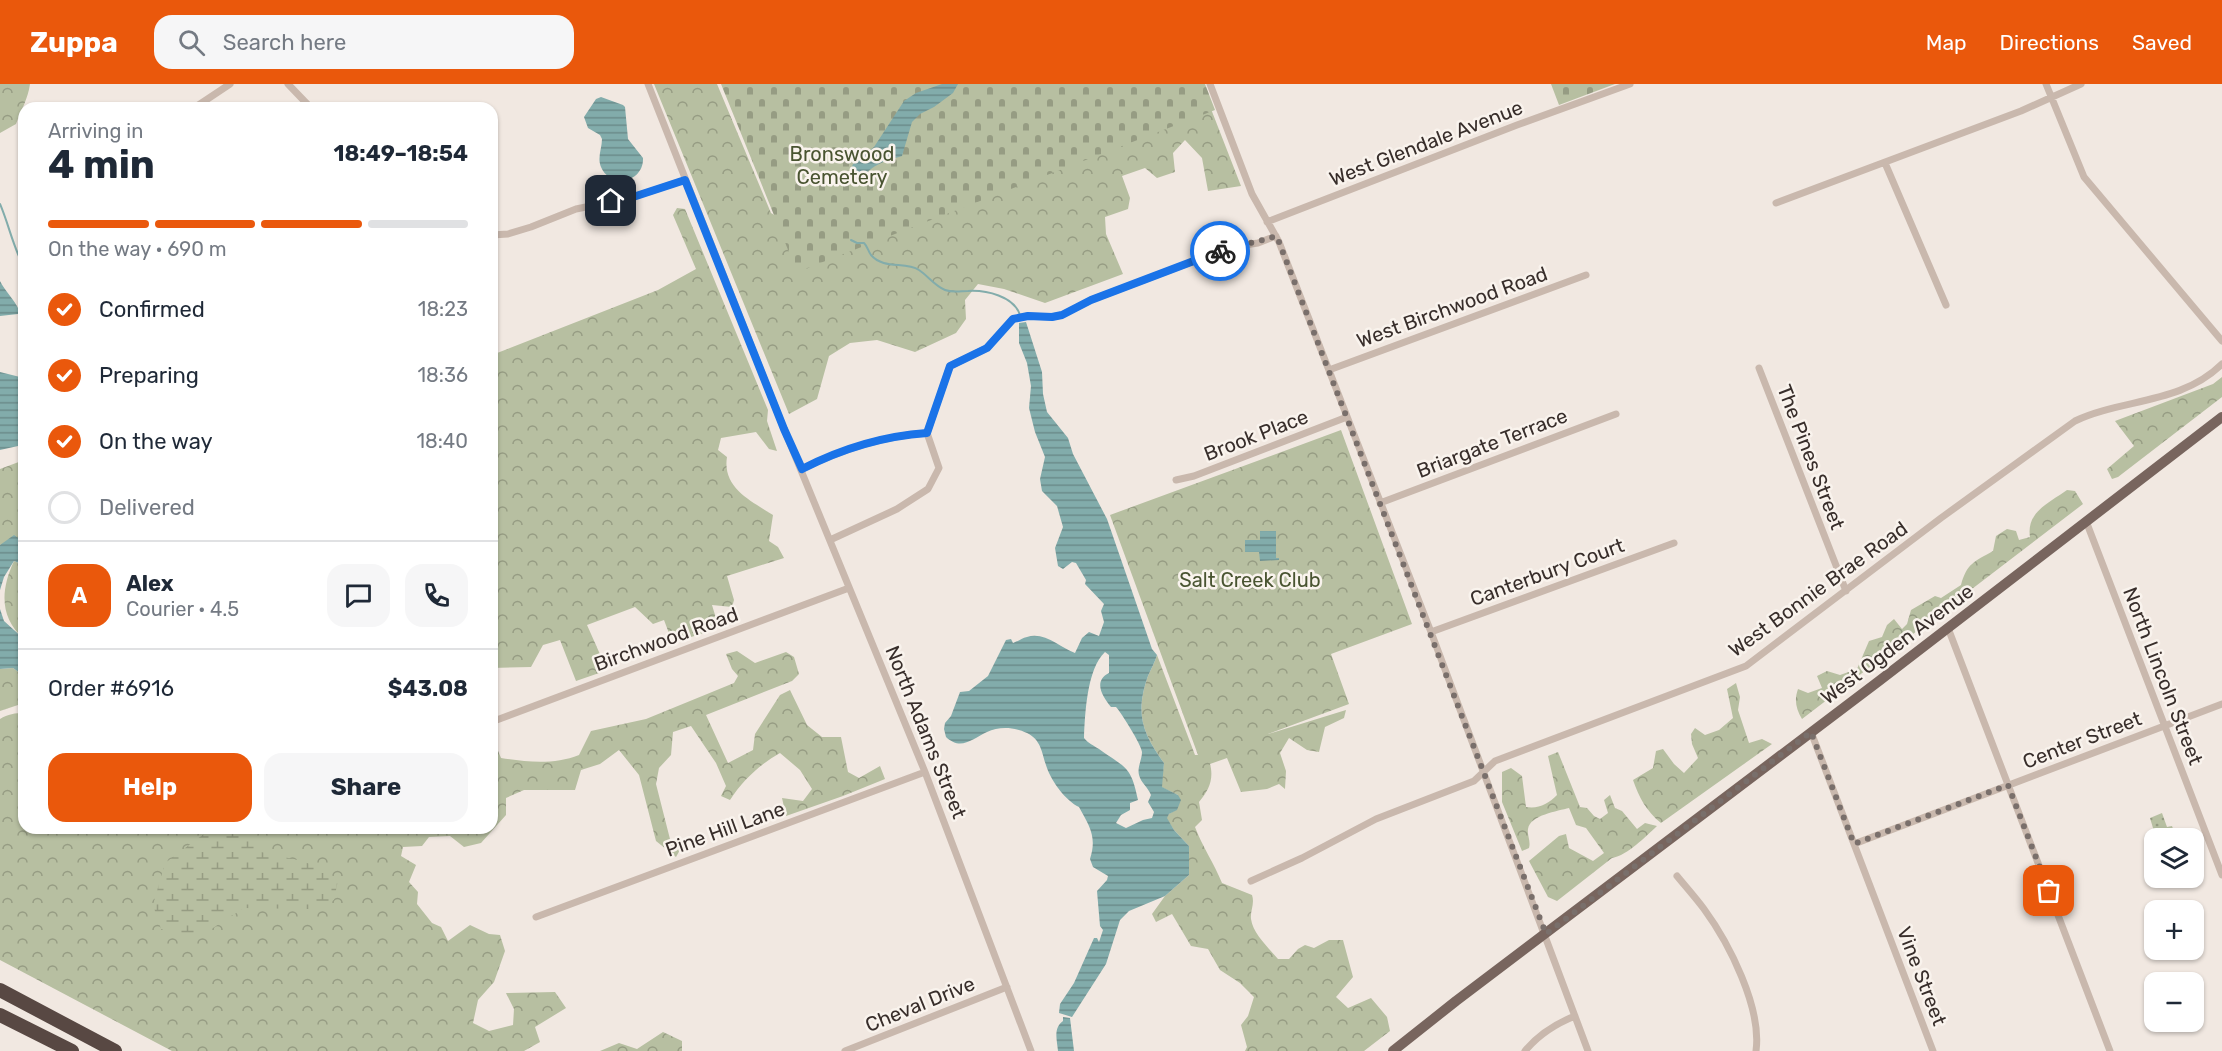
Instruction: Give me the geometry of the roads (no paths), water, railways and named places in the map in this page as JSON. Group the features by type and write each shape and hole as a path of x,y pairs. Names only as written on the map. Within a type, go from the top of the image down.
{"highway":[{"path":"0,990 115,1051"},
{"path":"0,1015 72,1051"}],"main road":[{"name":"West Ogden Avenue","path":"1393,1051 2222,417"}],"street":[{"path":"203,102 230,84"},
{"path":"288,84 305,102"},
{"name":"North Adams Street","path":"648,84 784,429 925,772 1031,1051"},
{"path":"1210,84 1252,194 1276,236 1329,370 1546,934 1588,1051"},
{"name":"West Glendale Avenue","path":"1268,222 1629,84"},
{"path":"2046,84 2084,177 2222,341"},
{"path":"1776,203 2021,111 2081,84"},
{"path":"1885,163 1946,306"},
{"path":"498,235 531,227 576,209 630,198 685,180"},
{"path":"830,540 897,509 928,489 939,468 927,433 950,366 987,348 1013,319 1062,315 1091,300 1231,247 1258,243 1276,236"},
{"name":"West Birchwood Road","path":"1329,370 1586,275"},
{"name":"West Bonnie Brae Road","path":"1251,881 1302,858 1376,819 1474,781 1495,761 1738,670 1755,660 2075,422 2094,414 2141,403 2181,390 2204,378 2222,364"},
{"name":"The Pines Street","path":"1759,368 1846,591"},
{"name":"Briargate Terrace","path":"1380,503 1616,414"},
{"name":"Brook Place","path":"1176,480 1194,476 1347,417"},
{"path":"802,469 863,444 896,435 927,433"},
{"name":"North Lincoln Street","path":"2086,521 2222,875"},
{"name":"Canterbury Court","path":"1431,632 1674,543"},
{"name":"Birchwood Road","path":"498,720 849,588"},
{"path":"1948,628 2110,1051"},
{"name":"Center Street","path":"1854,844 2222,704"},
{"path":"1811,732 1854,844"},
{"name":"Pine Hill Lane","path":"536,917 925,772"},
{"name":"Vine Street","path":"1854,844 1933,1051"},
{"path":"1677,876 1714,925 1738,971 1756,1025 1755,1051"},
{"name":"Cheval Drive","path":"846,1051 1006,987"},
{"path":"1525,1051 1535,1039 1550,1028 1575,1016"}],"water":[{"path":"942,84 958,84 953,93 920,114 912,122 902,156 878,164 858,181 852,183 848,177 853,164 874,147 904,101 916,93"},
{"path":"601,97 625,107 628,139 643,158 642,166 633,178 619,180 612,178 605,174 601,167 599,160 602,139 600,135 588,128 584,117 596,99"},
{"path":"0,281 17,306 18,314 0,316"},
{"path":"1026,322 1042,372 1047,412 1068,438 1073,454 1107,519 1152,649 1157,655 1144,689 1143,722 1150,742 1164,763 1162,787 1178,795 1181,800 1177,810 1169,814 1167,818 1174,830 1189,846 1189,875 1165,896 1129,911 1120,920 1106,964 1072,1017 1059,1013 1060,1004 1074,983 1094,938 1097,938 1099,942 1103,930 1100,926 1097,891 1108,876 1093,867 1090,859 1093,844 1089,826 1079,807 1064,796 1056,785 1049,773 1041,748 1032,736 1017,729 1002,728 966,742 957,743 946,737 944,729 960,692 969,691 988,676 1006,640 1011,639 1013,643 1027,637 1040,636 1075,653 1082,638 1089,632 1099,636 1104,622 1101,611 1104,604 1085,584 1086,580 1076,563 1072,562 1063,569 1058,566 1055,548 1063,527 1057,506 1042,491 1040,479 1045,457 1029,408 1031,386 1027,363 1019,343 1019,323","holes":["1105,652 1109,655 1109,673 1101,680 1101,689 1111,707 1116,707 1141,748 1139,775 1151,795 1148,802 1154,812 1152,818 1126,828 1116,823 1121,815 1130,810 1130,803 1138,800 1133,780 1126,768 1084,738 1086,704 1094,669"]},
{"path":"0,372 18,376 18,446 0,450"},
{"path":"1260,531 1276,531 1276,558 1279,560 1260,561 1259,552 1245,552 1245,540 1260,540"},
{"path":"14,535 18,538 18,563 14,561 4,577 0,590 0,545"},
{"path":"0,609 4,621 18,634 18,672 13,668 0,669"},
{"path":"1063,1017 1070,1018 1074,1051 1058,1051 1057,1031"}],"waterway":[{"path":"0,204 18,254"},
{"path":"851,240 864,243 876,260 913,267 945,290 983,292 1006,299 1017,308 1020,315"}],"park label":[{"name":"Bronswood Cemetery","path":"842,166"},
{"name":"Salt Creek Club","path":"1250,580"}]}
